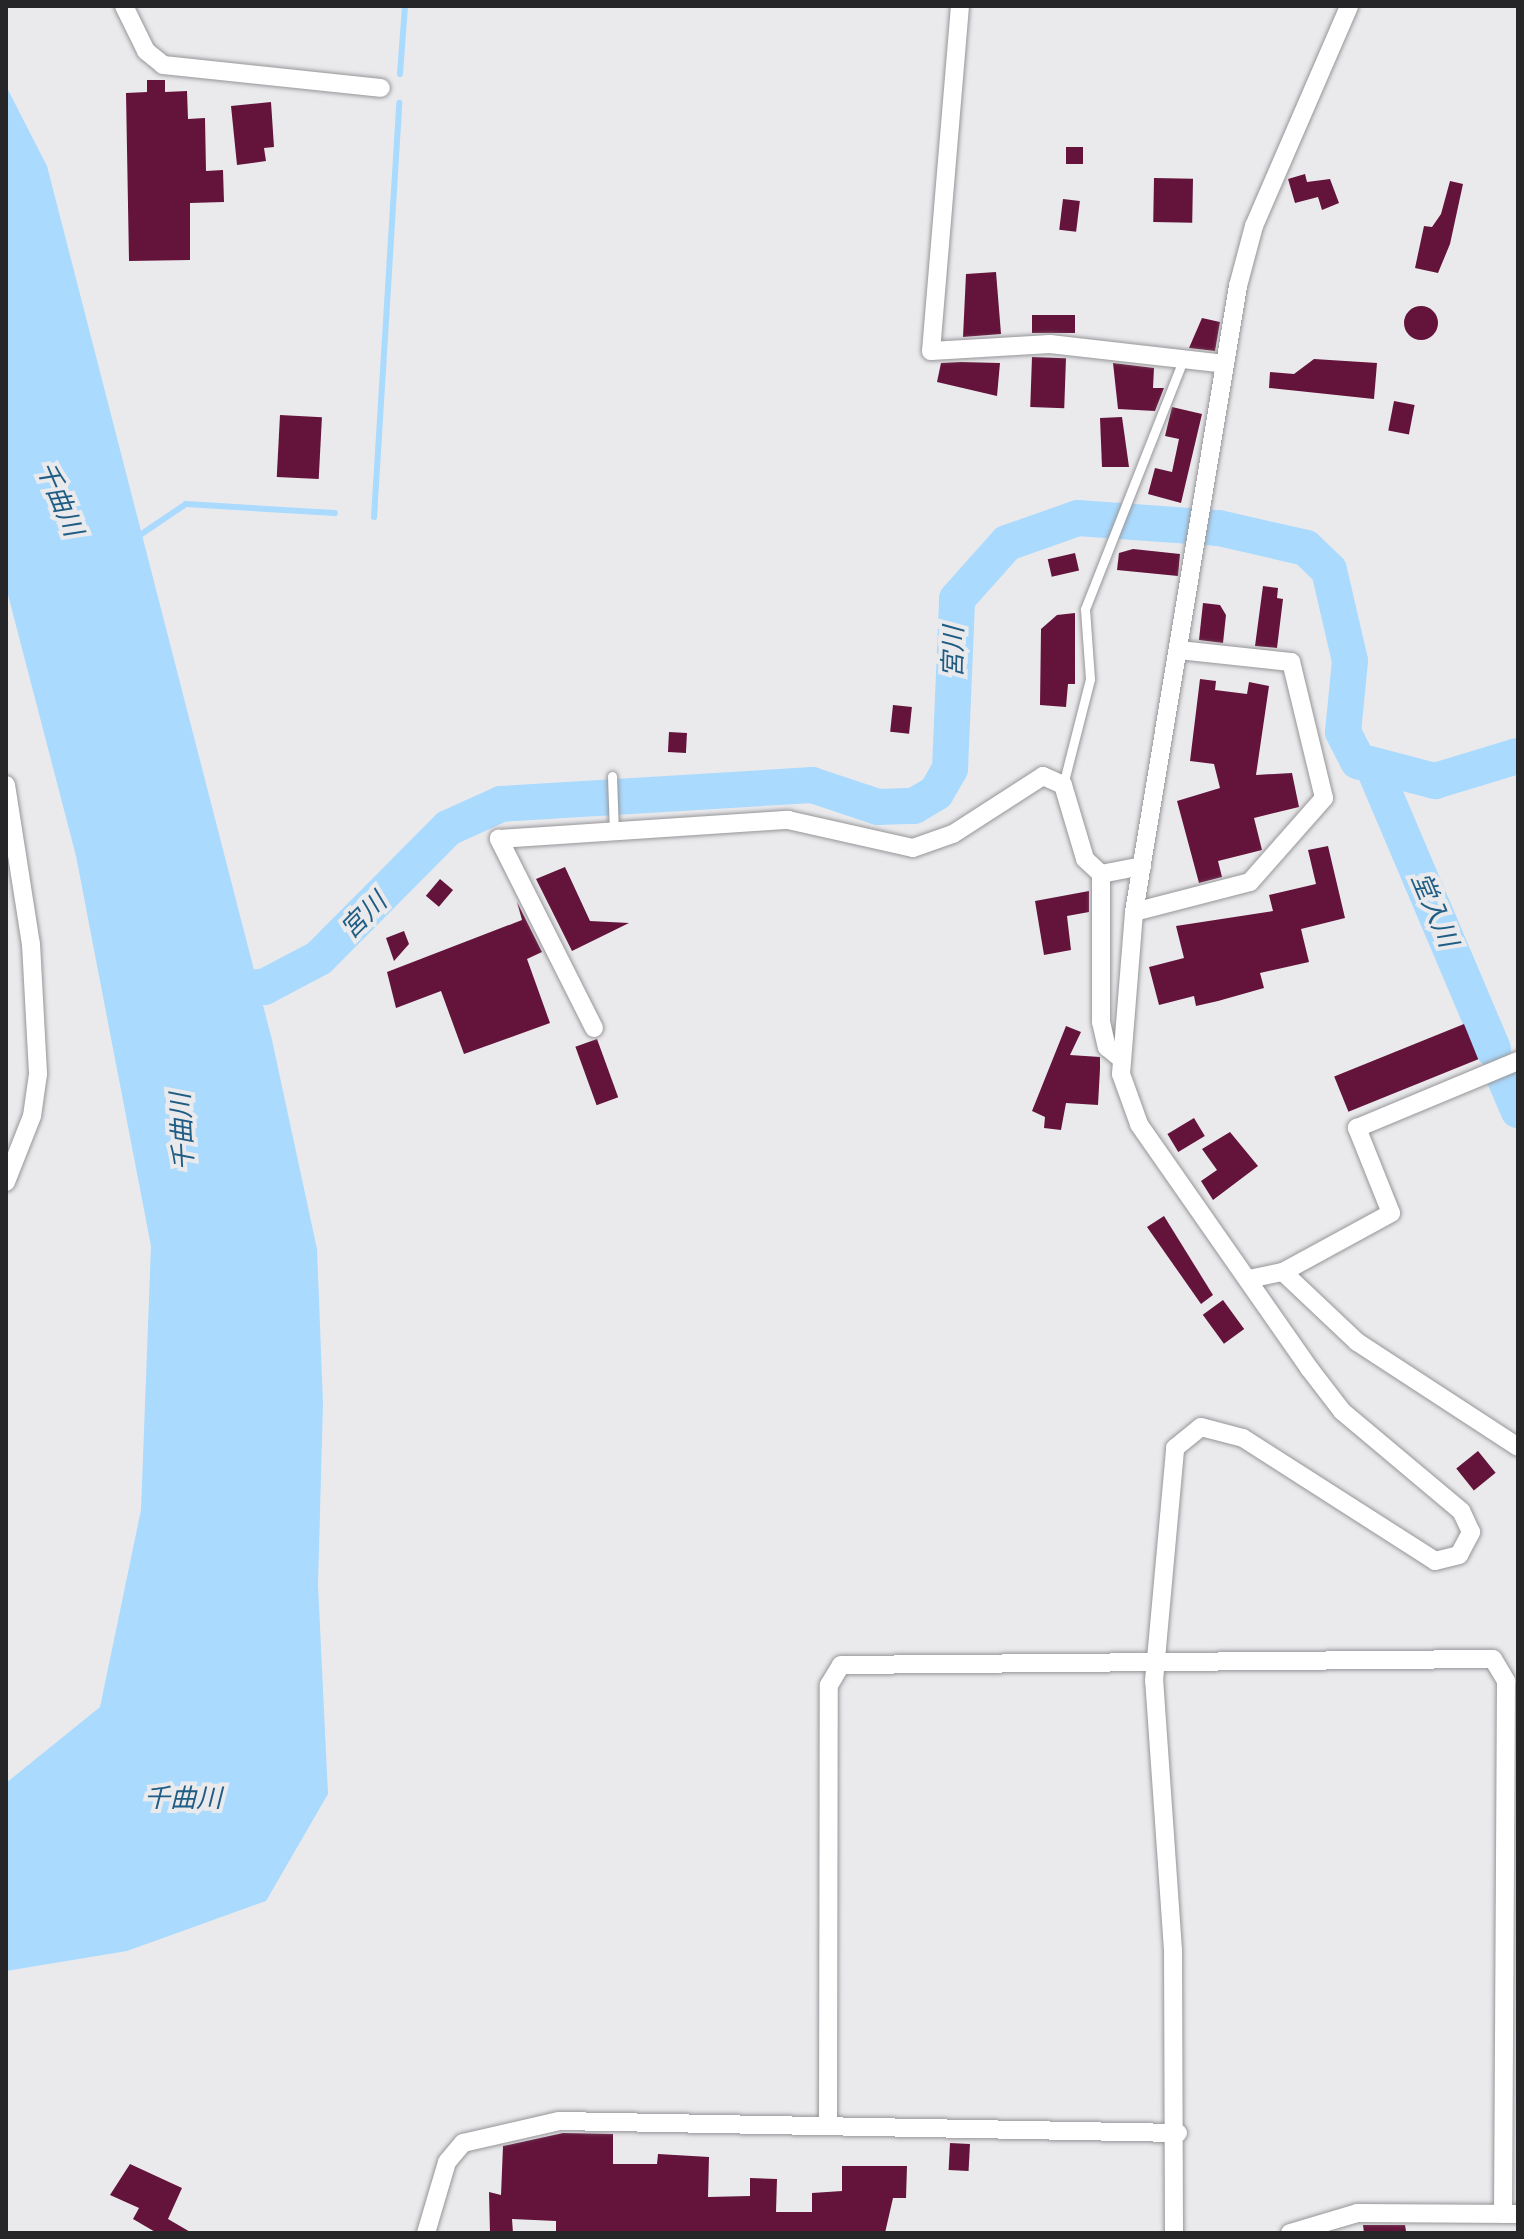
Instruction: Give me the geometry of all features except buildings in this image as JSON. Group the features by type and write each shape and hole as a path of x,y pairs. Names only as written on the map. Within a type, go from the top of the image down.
{"street":[{"path":"124,6 146,51 163,65 381,88"},
{"path":"960,6 931,351 1050,344 1225,364"},
{"path":"1174,2233 1178,2133 1154,1658 1171,1459 1189,1432 1215,1427 1269,1450 1426,1557 1453,1559 1469,1541 1461,1511 1342,1411 1139,1124 1120,1058 1134,912 1204,511 1225,364 1254,226 1349,6"},
{"path":"1134,912 1250,882 1324,798 1291,662 1179,650"},
{"path":"594,1028 499,839 614,834 788,820 913,848 953,834 1030,781 1043,776 1063,785 1085,859 1101,874 1101,1022 1107,1047 1120,1058"},
{"path":"6,785 31,944 38,1074 32,1116 6,1182"},
{"path":"1101,874 1142,866"},
{"path":"1249,1279 1283,1272 1391,1213 1357,1128 1518,1061"},
{"path":"1283,1272 1357,1342 1518,1447"},
{"path":"828,2124 834,1671 855,1662 1154,1658 1501,1663 1510,2214 1357,2213 1290,2233"},
{"path":"426,2233 447,2162 479,2137 584,2118 1178,2133"}],"lane":[{"path":"1063,785 1090,679 1085,609 1117,531 1123,504 1183,360"},
{"path":"612,780 614,834"}],"water":[{"name":"千曲川","path":"6,86 47,166 272,1040 317,1249 323,1403 318,1585 328,1794 266,1901 127,1951 6,1971 6,1783 100,1707 141,1510 151,1246 76,856 6,587"}],"waterway":[{"path":"400,74 405,6"},
{"path":"374,517 399,103"},
{"path":"137,537 186,504 335,513"},
{"name":"宮川","path":"211,988 264,987 319,958 448,828 501,804 812,785 878,807 914,806 936,793 950,769 957,599 1007,543 1078,518 1219,528 1306,548 1329,570 1350,661 1343,732 1358,761 1435,781 1518,756"},
{"name":"堂入川","path":"1375,771 1493,1049"},
{"name":"堂入川","path":"1505,1079 1518,1110"}]}
